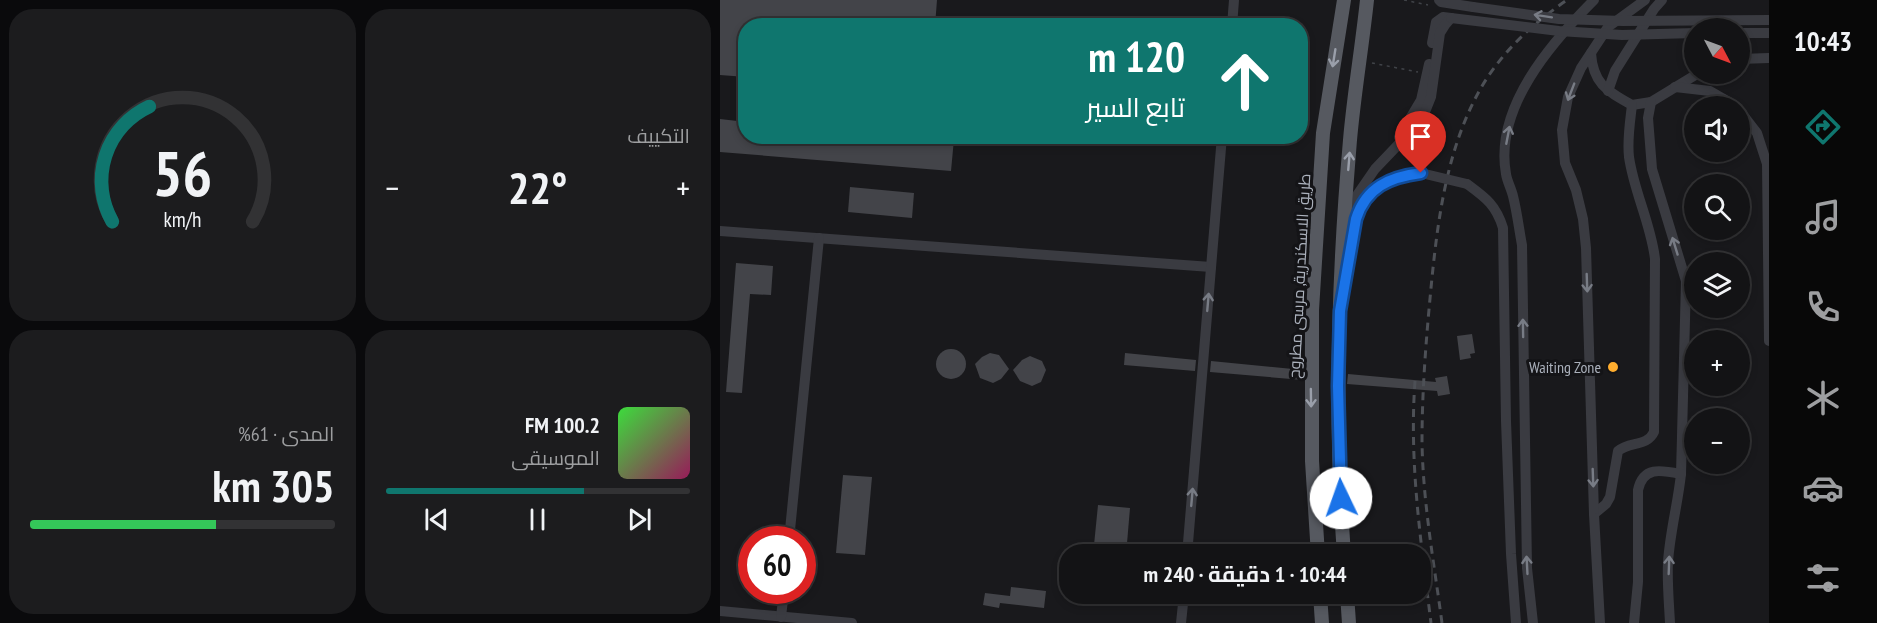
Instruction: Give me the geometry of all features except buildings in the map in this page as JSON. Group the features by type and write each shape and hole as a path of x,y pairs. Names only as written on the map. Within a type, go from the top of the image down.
{"main road":[{"name":"طريق الاسكندرية, مرسى مطروح","path":"1317,544 1312,450 1312,310 1323,133 1344,0"},
{"path":"1343,544 1339,460 1340,311 1344,214 1350,138 1367,0"},
{"path":"1321,604 1322,623"},
{"path":"1348,604 1349,623"}],"street":[{"path":"1233,18 1234,0"},
{"path":"1533,623 1527,568 1522,245 1506,172 1506,141 1513,111 1526,83 1567,27 1594,0"},
{"path":"1600,623 1594,514 1586,248 1581,209 1565,163 1562,130 1568,98 1581,68 1608,27 1645,0"},
{"path":"1608,91 1614,71 1662,0"},
{"path":"1440,1 1559,19 1769,20"},
{"path":"1490,24 1493,8"},
{"path":"1344,214 1364,183 1415,127 1425,112 1431,97 1440,33 1451,18"},
{"path":"1389,153 1419,107 1434,26 1439,19 1451,18 1559,31 1622,35 1684,33"},
{"path":"1750,33 1769,33"},
{"path":"1591,53 1592,70 1608,91 1632,105 1652,102 1684,82"},
{"path":"1750,59 1769,58"},
{"path":"1676,87 1710,92 1717,96"},
{"path":"1652,102 1648,118 1652,169 1686,281 1681,474 1668,562 1670,623"},
{"path":"1594,514 1606,504 1612,491 1618,451 1623,447 1646,442 1654,432 1656,270 1652,237 1629,156 1628,142 1632,105"},
{"path":"1750,124 1757,133 1767,164 1769,341"},
{"path":"1188,544 1221,144"},
{"path":"1340,311 1360,206 1370,193 1381,185 1398,177 1421,173 1467,184 1491,203 1499,214 1503,228 1506,422 1516,623"},
{"path":"720,231 1211,267"},
{"path":"790,526 819,238"},
{"path":"1634,623 1638,582 1638,490 1640,480 1653,471 1664,470 1681,474"},
{"path":"781,617 782,604"},
{"path":"1181,623 1183,604"},
{"path":"720,611 767,619 781,617 852,623"}],"path":[{"path":"1404,0 1430,5 1440,1"},
{"path":"1360,61 1427,73"}],"railway":[{"path":"1442,623 1427,510 1422,442 1429,307 1444,194 1455,147 1481,87 1513,45 1567,0"},
{"path":"1415,381 1415,472 1431,623"}],"place":[{"name":"Waiting Zone","path":"1613,367"}],"route":[{"path":"1341,498 1338,386 1340,311 1356,219 1360,206 1370,193 1381,185 1398,177 1421,173"}]}
